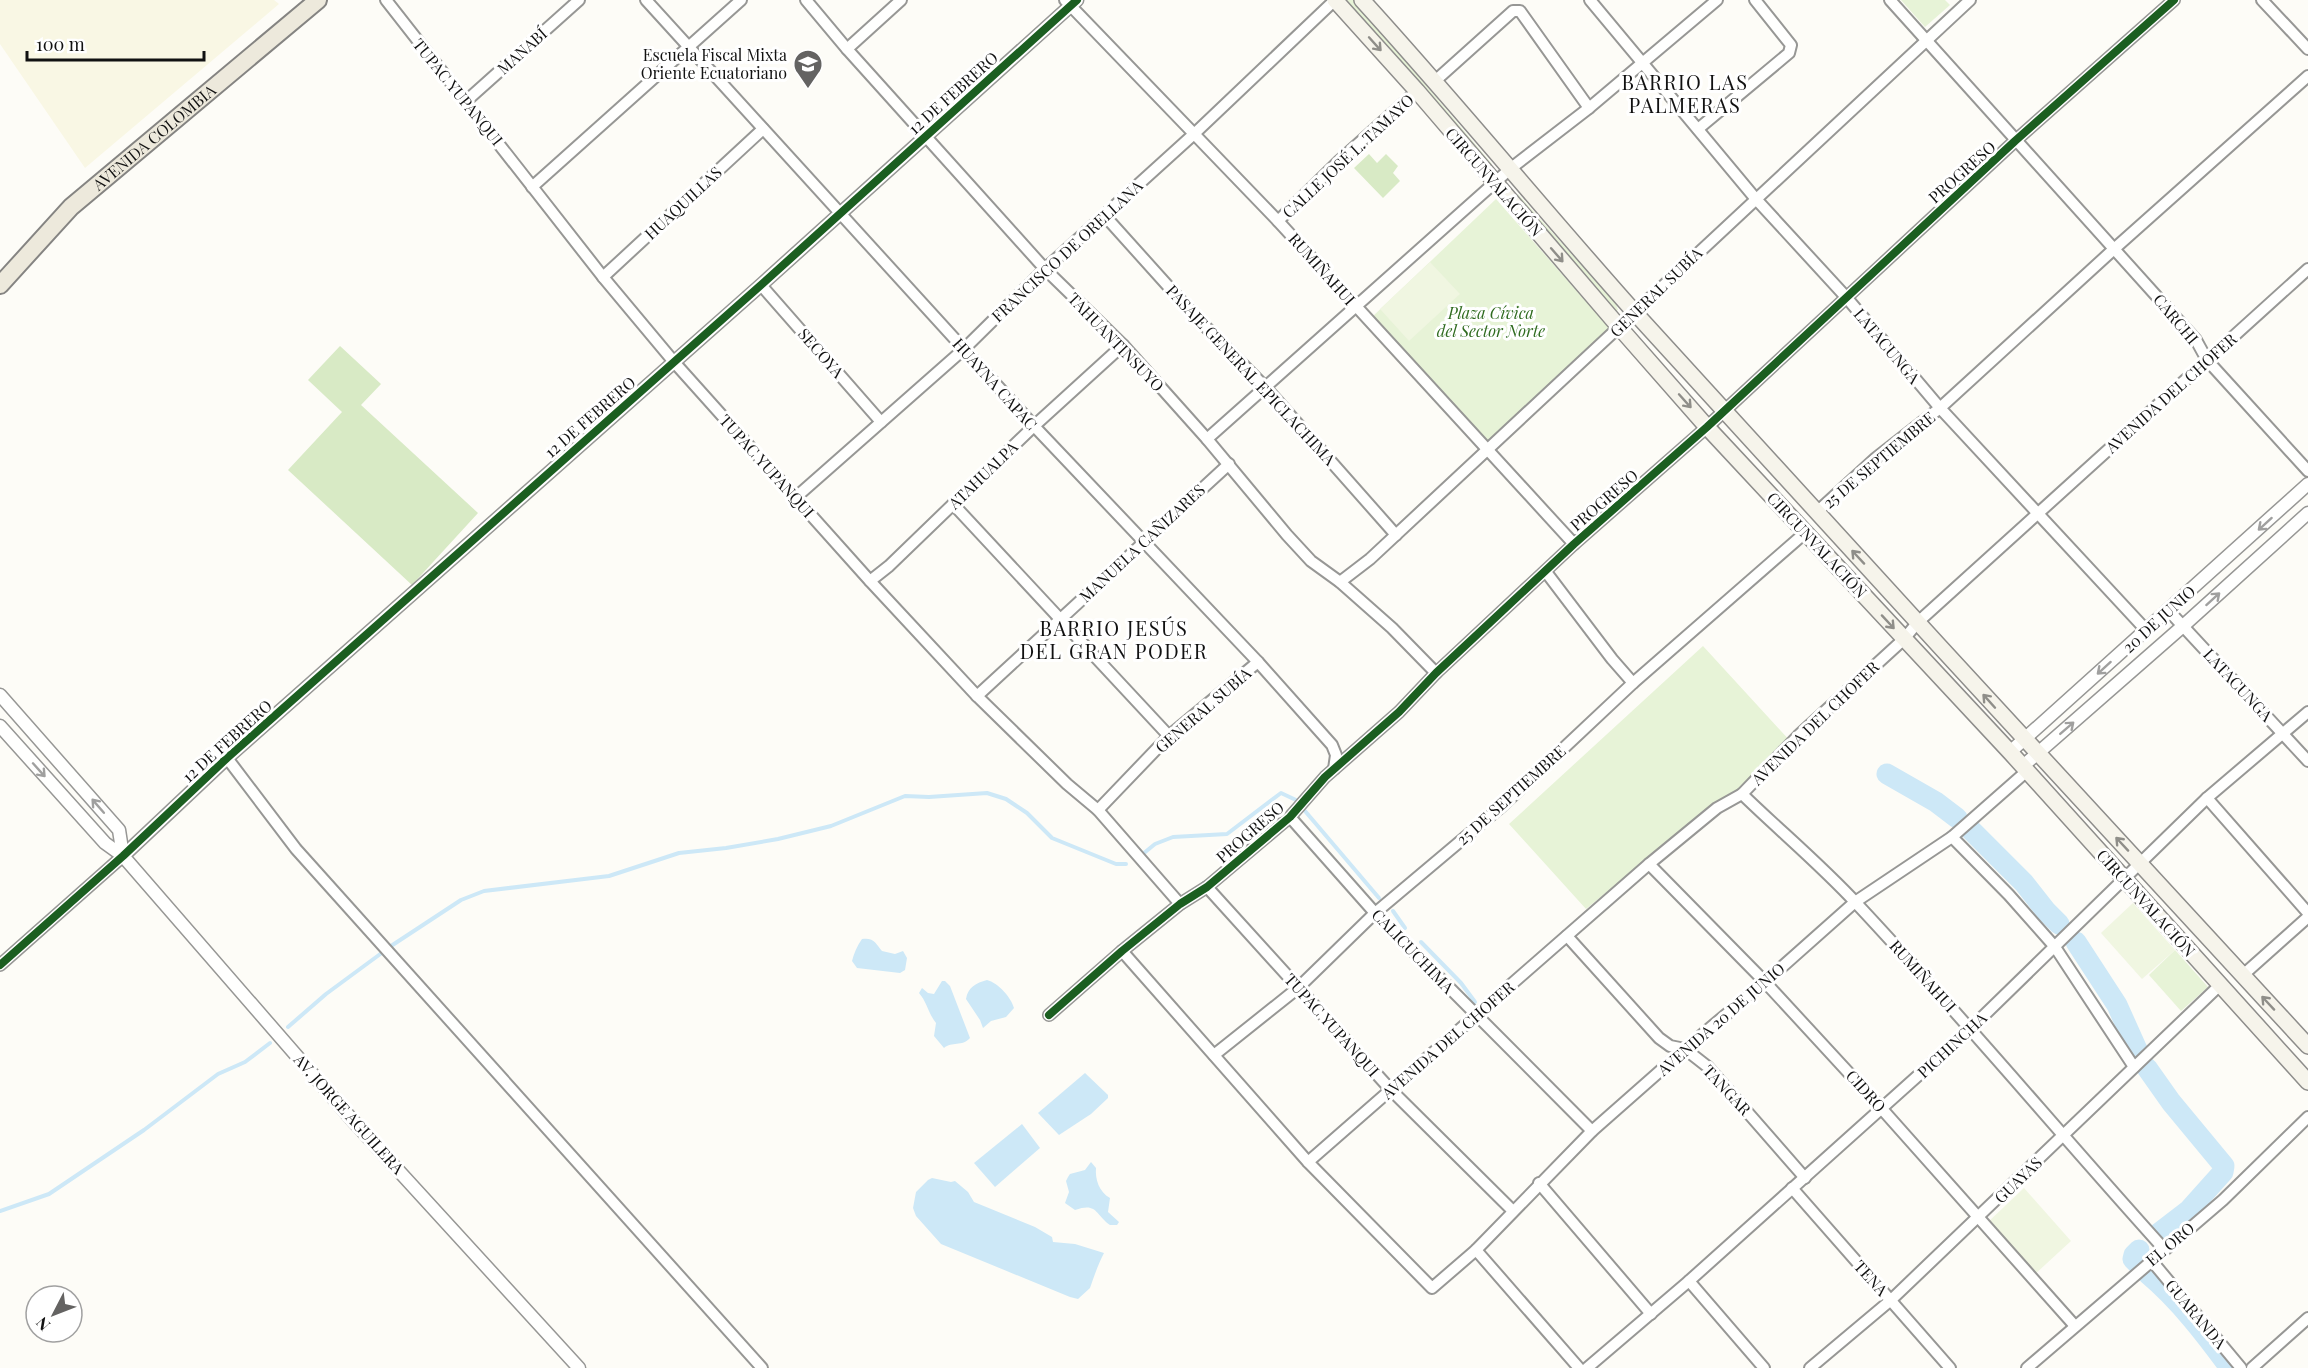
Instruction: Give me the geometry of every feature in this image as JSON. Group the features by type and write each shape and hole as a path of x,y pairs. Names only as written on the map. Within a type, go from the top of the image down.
{"main road":[{"name":"AVENIDA COLOMBIA","path":"0,285 71,207 318,0"},
{"name":"CIRCUNVALACIÓN","path":"1335,0 1417,91 1707,427 2010,752 2308,1082"},
{"name":"CIRCUNVALACIÓN","path":"1362,0 1436,81 1635,313 2038,755 2308,1046"}],"street":[{"name":"TUPAC YUPANQUI","path":"386,0 603,277 674,362 870,581 977,696 1067,784 1098,810 1180,904"},
{"name":"MANABÍ","path":"465,102 579,0"},
{"name":"HUAYNA CAPAC","path":"646,0 1034,426 1258,662 1332,745"},
{"path":"532,187 741,0"},
{"name":"TAHUANTINSUYO","path":"806,0 847,49 1045,268 1123,345 1311,561 1340,582 1392,628 1436,673"},
{"path":"847,49 901,0"},
{"name":"FRANCISCO DE ORELLANA","path":"795,498 964,349 1045,268 1194,134 1335,0"},
{"name":"LATACUNGA","path":"1590,0 1755,198 1846,297 1940,408 2146,630"},
{"path":"1208,440 1510,169 1589,108 1717,0"},
{"path":"1698,129 1789,52 1791,45 1755,0"},
{"name":"CARCHI","path":"1890,0 2196,340 2207,360 2308,471"},
{"name":"GENERAL SUBÍA","path":"1340,582 1396,535 1970,0"},
{"name":"PROGRESO","path":"1049,1015 1122,951 1180,904 1207,887 1290,817 1334,769 1399,712 1436,673 1574,544 1707,427 2015,141 2174,0"},
{"path":"2262,0 2308,49"},
{"name":"RUMIÑAHUI","path":"1071,2 1278,221 1574,544"},
{"name":"12 DE FEBRERO","path":"123,856 227,758 761,285 1071,2"},
{"path":"1436,81 1514,11 1520,11 1589,108"},
{"name":"25 DE SEPTIEMBRE","path":"1817,512 1876,458 1940,408 2308,76"},
{"name":"CALLE JOSÉ L. TAMAYO","path":"1278,221 1338,162 1417,91"},
{"name":"HUAQUILLAS","path":"603,277 763,129"},
{"name":"PASAJE GENERAL EPICLACHIMA","path":"1105,216 1194,315 1266,388 1396,535"},
{"name":"AVENIDA DEL CHOFER","path":"1308,1162 1649,864 1717,808 1742,794 1798,736 1904,639 1918,622 2308,269"},
{"name":"SECOYA","path":"761,285 881,422"},
{"name":"ATAHUALPA","path":"870,581 889,566 1034,426 1123,345"},
{"name":"MANUELA CAÑIZARES","path":"977,696 1228,464"},
{"name":"20 DE JUNIO","path":"2010,752 2308,484"},
{"path":"953,504 1169,736"},
{"name":"20 DE JUNIO","path":"2025,769 2308,513"},
{"name":"25 DE SEPTIEMBRE","path":"1214,1055 1298,988 1375,913 1501,807 1633,683 1806,532"},
{"path":"1546,572 1633,683"},
{"name":"LATACUNGA","path":"2169,610 2308,761"},
{"name":"GENERAL SUBÍA","path":"1098,810 1169,736 1258,662"},
{"name":"AV. JORGE AGUILERA","path":"0,695 119,830 123,856"},
{"name":"PICHINCHA","path":"1587,1368 1689,1281 1970,1029 2207,798 2308,712"},
{"name":"AV. JORGE AGUILERA","path":"0,726 105,843 123,856 355,1123 579,1368"},
{"path":"1332,745 1346,748 1361,746"},
{"path":"1332,745 1336,755 1334,769"},
{"path":"227,758 296,849 762,1368"},
{"name":"AVENIDA 20 DE JUNIO","path":"1308,1162 1432,1288 1476,1250 1512,1210 1592,1131 1684,1049 1766,982 1855,902 1952,837 2025,769"},
{"name":"RUMIÑAHUI","path":"1742,794 1855,902 2164,1249"},
{"path":"2207,798 2308,913"},
{"name":"CALICUCHIMA","path":"1290,817 1375,913 1592,1131"},
{"path":"1952,837 2009,895 2055,947 2134,1067"},
{"path":"0,965 123,856"},
{"name":"CIDRO","path":"1649,864 1766,982 2075,1326"},
{"name":"TUPAC YUPANQUI","path":"1207,887 1391,1089 1512,1210"},
{"path":"2243,975 2308,917"},
{"name":"TANGAR","path":"1566,936 1659,1038 1670,1046 1684,1049 1708,1067 1805,1178"},
{"path":"1122,951 1308,1162"},
{"name":"GUAYAS","path":"1810,1368 1891,1300 1979,1218 2220,985"},
{"name":"EL ORO","path":"2027,1368 2223,1200 2308,1117"},
{"path":"1539,1183 1651,1314"},
{"name":"TENA","path":"1792,1188 1950,1368"},
{"path":"1476,1250 1579,1368"},
{"name":"GUARANDA","path":"2151,1260 2241,1368"},
{"path":"1689,1281 1764,1368"},
{"path":"2252,1368 2308,1318"}],"shaded area":[{"path":"0,0 274,0 279,4 85,168 0,44"}],"green space":[{"path":"1347,0 1354,0 1492,164 1485,171 1343,6"},
{"path":"1901,0 1945,0 1950,5 1925,27"},
{"path":"1369,154 1377,163 1386,154 1398,166 1393,173 1400,181 1383,198 1354,168"},
{"path":"1518,194 1616,304 1618,310 1610,316 1511,200"},
{"name":"Plaza Cívica del Sector Norte","path":"1496,199 1611,330 1489,446 1371,318"},
{"path":"1430,262 1460,294 1409,341 1380,309"},
{"path":"340,346 381,384 361,405 478,513 412,585 288,470 342,412 308,380"},
{"path":"1703,646 1792,743 1734,799 1713,805 1586,909 1509,824"},
{"path":"2133,903 2175,950 2142,979 2101,933"},
{"path":"2175,950 2208,987 2181,1011 2149,975"},
{"path":"2024,1188 2071,1241 2033,1276 1987,1223"}],"water":[{"path":"862,939 872,940 882,951 895,954 903,951 907,958 905,970 900,973 857,968 852,961"},
{"path":"987,980 1004,991 1014,1008 1006,1017 991,1021 983,1028 966,999 973,986"},
{"path":"942,981 950,986 970,1038 944,1048 934,1036 936,1023 919,993 922,988 934,994"},
{"path":"1085,1073 1108,1095 1108,1098 1091,1114 1059,1135 1038,1113"},
{"path":"1022,1124 1040,1148 995,1187 974,1163"},
{"path":"1091,1162 1096,1168 1100,1189 1110,1198 1108,1212 1119,1222 1117,1225 1110,1225 1092,1208 1075,1210 1065,1203 1069,1192 1066,1181 1068,1177 1070,1174 1085,1170"},
{"path":"932,1178 955,1181 968,1192 974,1202 1035,1227 1052,1237 1053,1242 1075,1244 1104,1253 1090,1288 1078,1299 1070,1297 941,1244 916,1216 913,1208 916,1192"}],"waterway":[{"path":"1887,774 1936,802 1957,818"},
{"path":"391,946 461,900 484,891 609,876 679,853 778,839 831,826 905,796 929,797 987,793 1006,799 1027,813 1052,838 1116,864 1126,864"},
{"path":"1144,853 1155,844 1173,837 1227,834 1281,793 1296,800"},
{"path":"1305,811 1379,898"},
{"path":"1971,830 2024,883 2059,924"},
{"path":"1393,911 1405,928"},
{"path":"1421,942 1461,983 1475,1002"},
{"path":"2076,942 2117,1005 2139,1054"},
{"path":"288,1027 326,994 383,952"},
{"path":"0,1211 49,1194 144,1130 218,1074 245,1062 270,1043"},
{"path":"2147,1068 2171,1102 2224,1166 2223,1172 2189,1210 2159,1233"},
{"path":"2137,1263 2133,1259 2139,1250"},
{"path":"2148,1274 2181,1306 2230,1368"}],"cycle path":[{"path":"0,965 123,856 227,758 761,285 1077,0"},
{"path":"1049,1015 1122,951 1180,904 1207,887 1290,817 1325,777 1399,712 1436,673 1574,544 1707,427 2015,141 2174,0"}],"place":[{"name":"Escuela Fiscal Mixta Oriente Ecuatoriano","path":"808,90"}],"district":[{"name":"BARRIO LAS PALMERAS","path":"1685,94"},
{"name":"BARRIO JESÚS DEL GRAN PODER","path":"1114,640"}]}
